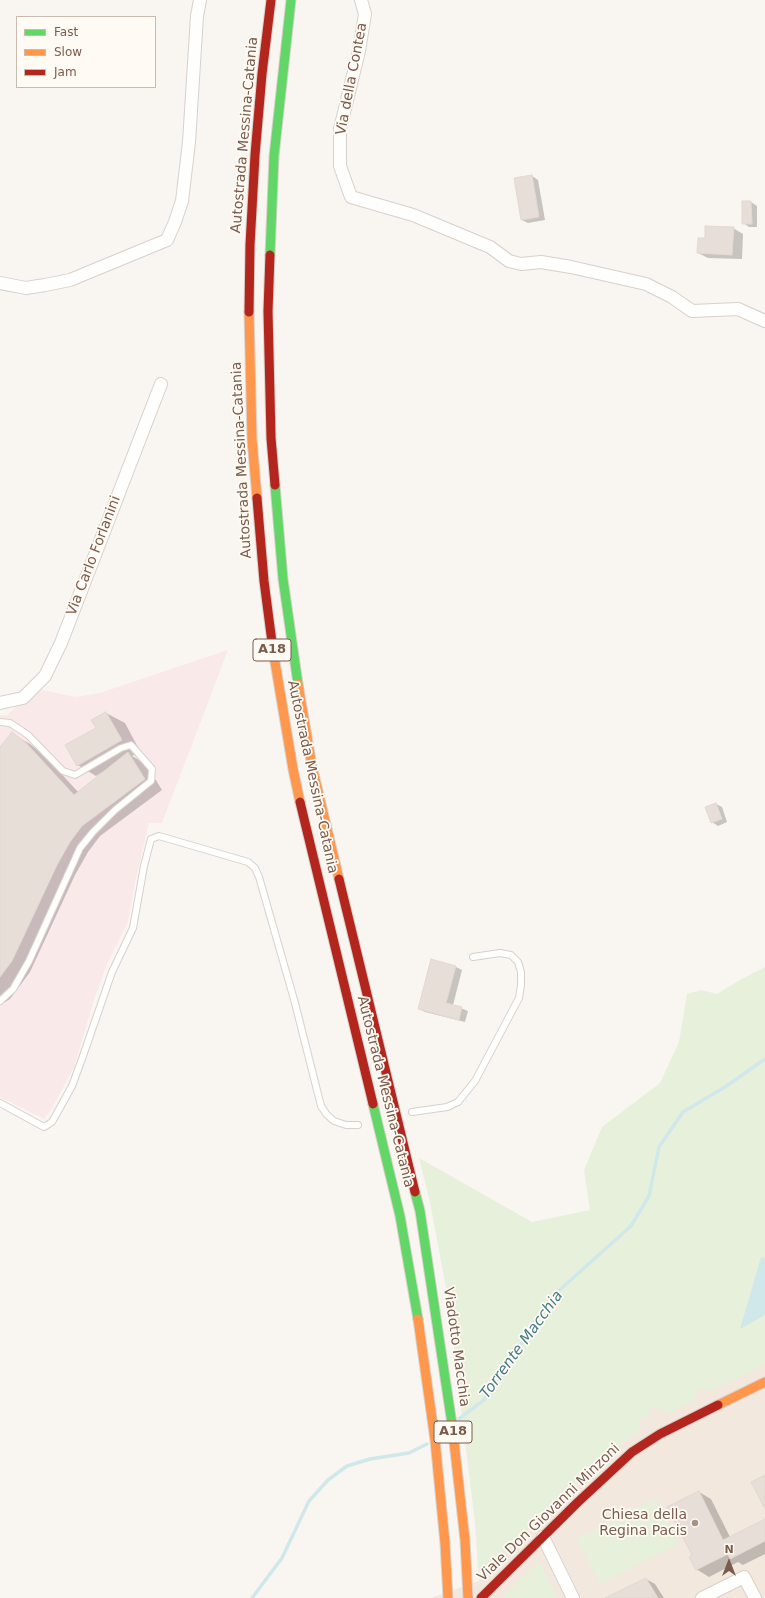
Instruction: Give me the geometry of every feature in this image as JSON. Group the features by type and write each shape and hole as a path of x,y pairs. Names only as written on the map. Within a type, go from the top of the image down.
{"main road":[{"name":"Autostrada Messina-Catania","path":"271,0 262,74 255,155 250,245 250,387 259,531 272,646 293,769 400,1216 413,1288 435,1440 445,1543 448,1598"},
{"name":"Autostrada Messina-Catania","path":"292,0 274,156 270,244 269,380 271,438 278,529 291,643 312,766 420,1212 430,1268"},
{"name":"Viadotto Macchia","path":"430,1268 454,1438 465,1540 468,1598"},
{"name":"Viale Don Giovanni Minzoni","path":"481,1598 588,1492 632,1452 660,1434 765,1382"}],"street":[{"path":"0,283 26,288 70,280 167,240 182,201 189,142 197,16 200,0"},
{"name":"Via della Contea","path":"361,0 365,14 363,29 340,129 340,166 352,196 413,215 490,247 509,261 521,264 541,262 572,267 646,284 672,297 692,311 738,310 765,321"},
{"name":"Via Carlo Forlanini","path":"0,703 23,698 44,676 48,669 61,643 161,384"},
{"path":"543,1537 573,1598"},
{"path":"702,1598 744,1577 755,1598"}],"lane":[{"path":"0,722 10,723 28,734 63,771 75,774 121,748 130,745 152,769 151,781 115,810 93,832 80,848 29,961 13,989 0,1001"},
{"path":"0,1103 44,1127 52,1122 72,1086 112,972 133,928 144,866 151,839 159,836 248,862 255,868 259,876 295,1003 321,1106 327,1115 334,1121 346,1125 358,1125"},
{"path":"412,1112 447,1107 458,1102 475,1081 519,998 521,972 518,962 510,955 500,953 473,957"},
{"path":"380,1082 382,1053"},
{"path":"362,1058 373,1076"},
{"path":"384,1095 398,1120"},
{"path":"378,1124 379,1103"}],"shaded area":[{"path":"228,650 162,823 149,823 135,882 128,922 107,964 94,1000 74,1067 51,1110 44,1119 0,1097 0,715 7,715 16,707 42,690 76,697 100,693"},
{"path":"765,1230 765,1598 431,1598 479,1581 601,1461 639,1431 640,1418 651,1405 698,1388"}],"green space":[{"path":"765,967 765,1364 711,1391 698,1388 695,1400 670,1413 651,1406 648,1418 640,1418 640,1431 622,1443 601,1461 479,1581 475,1523 447,1293 430,1202 419,1158 532,1222 590,1210 584,1170 602,1127 660,1083 679,1042 687,994 701,990 717,994"},
{"path":"656,1498 679,1544 600,1584 576,1539"},
{"path":"539,1561 558,1598 502,1598"}],"water":[{"path":"761,1257 765,1258 765,1315 740,1329"}],"building":[{"path":"532,175 539,217 521,220 514,178"},
{"path":"742,201 751,201 752,224 742,224"},
{"path":"705,226 734,227 732,255 697,253 698,238 705,238"},
{"path":"106,712 122,740 77,766 65,745 96,728 91,720"},
{"path":"12,732 27,744 74,795 128,752 145,779 82,826 70,842 57,865 12,961 0,977 0,747"},
{"path":"716,803 722,819 711,823 705,807"},
{"path":"431,959 456,966 446,1003 462,1007 459,1020 418,1009"},
{"path":"765,1475 765,1509 751,1482"},
{"name":"Chiesa della Regina Pacis","path":"699,1491 723,1540 765,1519 765,1541 730,1559 728,1554 696,1570 689,1557 692,1555 667,1507"},
{"path":"646,1578 658,1598 605,1598"}],"waterway":[{"name":"Torrente Macchia","path":"459,1419 485,1399 509,1365 533,1324 554,1295 631,1226 649,1196 659,1147 683,1112 725,1087 765,1059"},
{"name":"Torrente Macchia","path":"252,1598 282,1558 309,1501 328,1480 347,1466 370,1459 409,1453 427,1444"}],"traffic: fast":[{"path":"270,255 274,156 291,0"},
{"path":"275,485 283,579 298,684"},
{"path":"373,1104 400,1216 418,1319"},
{"path":"415,1192 420,1211 452,1424"}],"traffic: slow":[{"path":"249,312 252,439 257,498"},
{"path":"273,650 300,802"},
{"path":"298,684 312,766 339,879"},
{"path":"418,1319 435,1440 445,1543 448,1598"},
{"path":"718,1405 765,1382"},
{"path":"452,1424 465,1540 468,1598"}],"traffic: jam":[{"path":"249,312 250,245 255,155 262,74 271,0"},
{"path":"270,255 268,311 271,438 275,485"},
{"path":"257,498 264,581 273,650"},
{"path":"300,802 373,1104"},
{"path":"339,879 415,1192"},
{"path":"481,1598 578,1502 632,1452 660,1434 718,1405"}],"place":[{"name":"Chiesa della Regina Pacis","path":"695,1523"}]}
